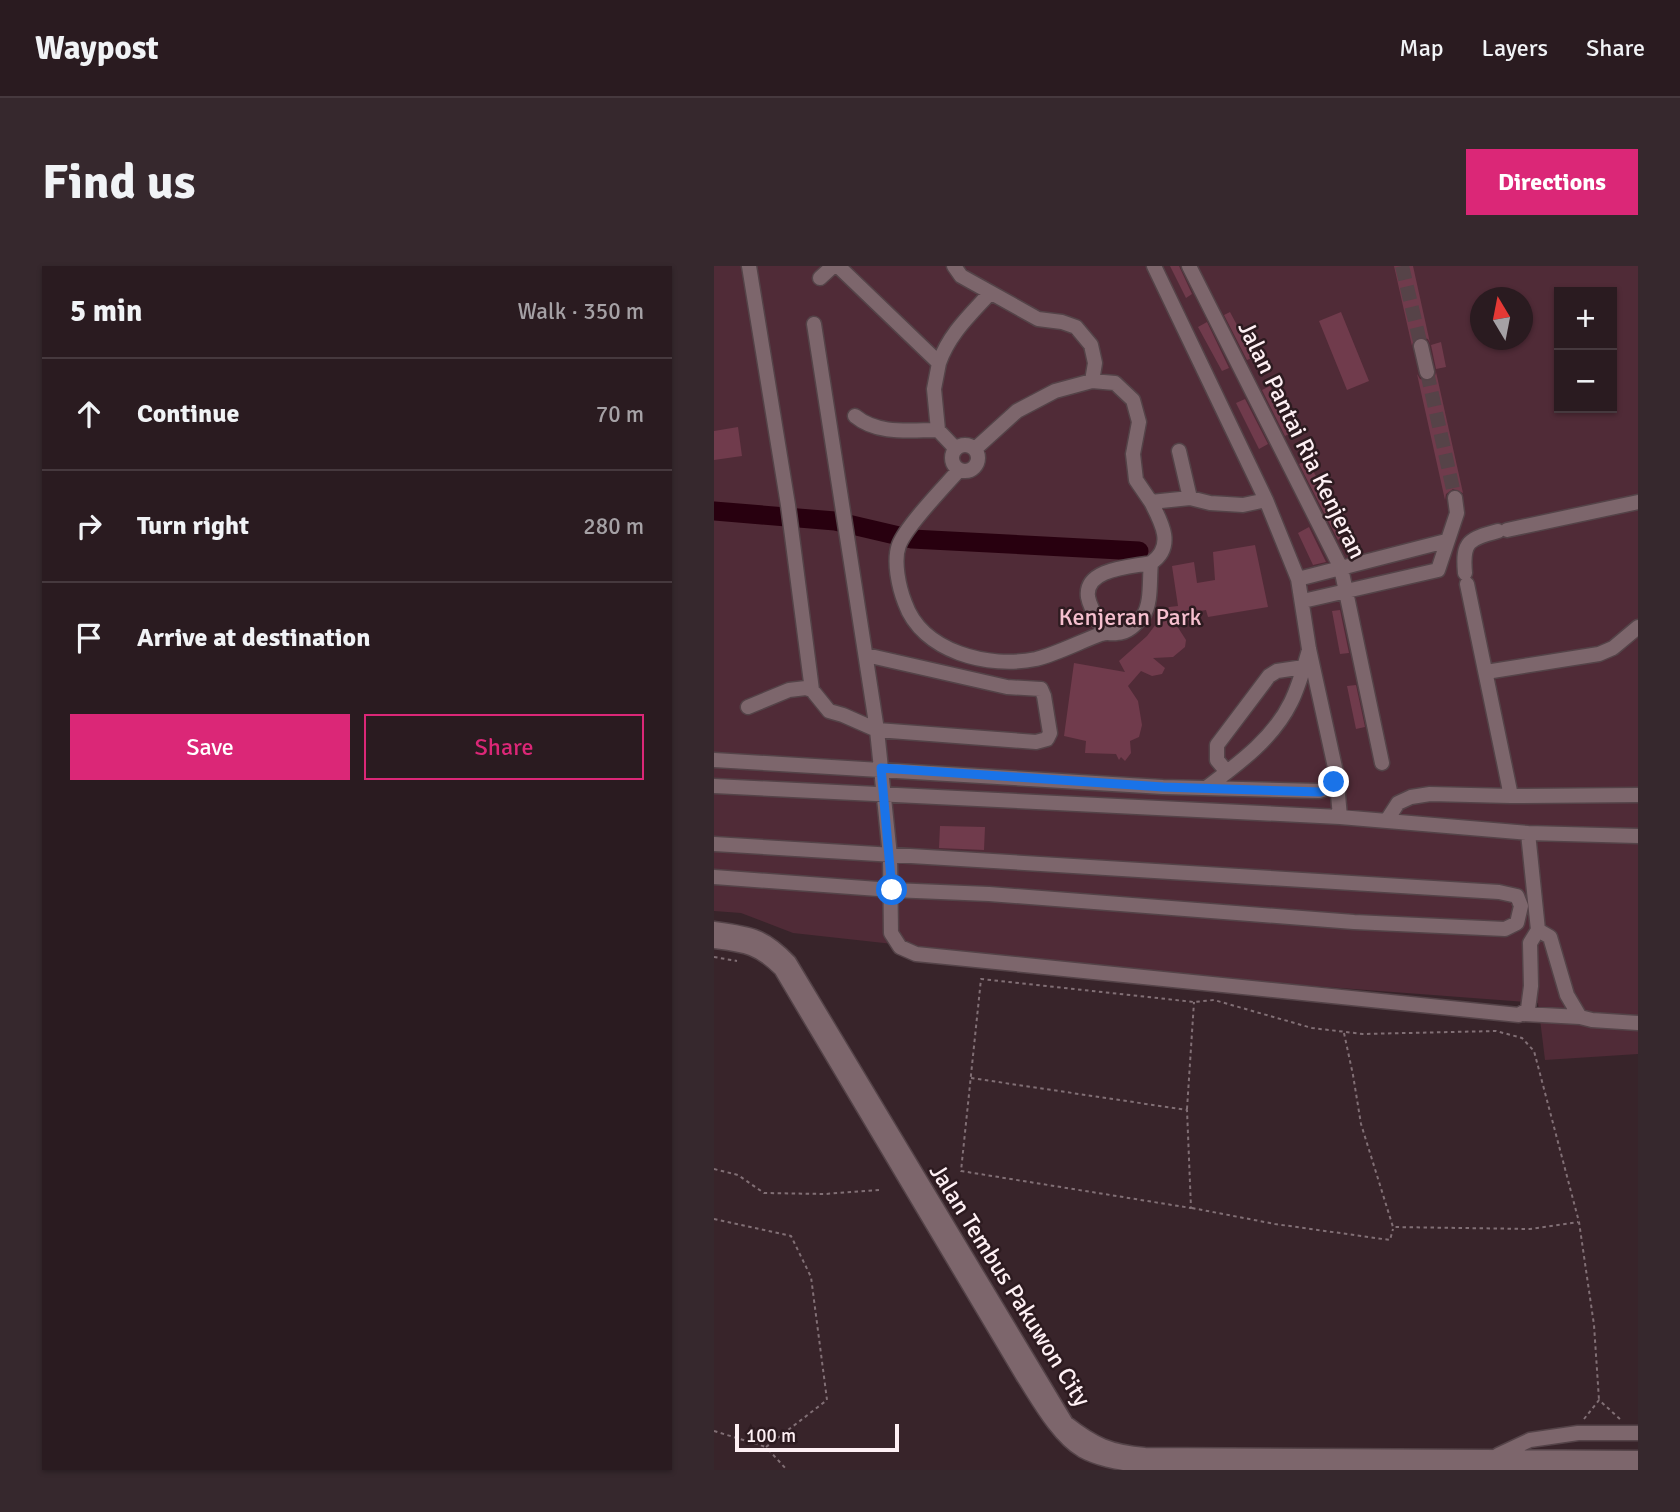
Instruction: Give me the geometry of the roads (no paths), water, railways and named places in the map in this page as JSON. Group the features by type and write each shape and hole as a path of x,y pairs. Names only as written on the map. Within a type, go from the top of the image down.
{"street":[{"path":"749,266 788,505 812,690 829,711 877,730 1036,742 1047,739 1050,733 1041,689 1007,687 866,654"},
{"path":"820,278 836,266 939,363"},
{"path":"954,266 961,276 1038,319 1062,321 1076,327 1091,345 1094,363 1092,381"},
{"path":"1154,266 1266,500 1298,579 1309,649 1336,772 1340,817"},
{"name":"Jalan Pantai Ria Kenjeran","path":"1189,266 1342,568 1382,763"},
{"path":"956,449 938,430 934,389 939,363 945,346 961,324 990,293"},
{"path":"814,324 877,730 890,856 891,933 900,947 916,954 1519,1015 1638,1023"},
{"path":"1422,346 1427,372"},
{"path":"975,449 1017,411 1055,391 1092,381 1115,383 1133,400 1139,422 1133,454 1136,480 1163,524 1164,548 1160,557 1151,564 1097,576 1090,583 1090,602 1105,633"},
{"path":"855,416 865,425 877,429 938,430"},
{"path":"962,445 975,449 978,454 975,466 965,471 958,470 953,464 952,456 956,449 962,445"},
{"path":"1179,451 1190,498"},
{"path":"958,470 898,546 897,570 902,597 910,617 929,638 958,653 999,661 1034,659 1064,651 1105,633 1119,634 1128,630 1145,612 1151,564"},
{"path":"1151,502 1190,498 1233,505 1266,500"},
{"path":"1303,601 1438,570 1457,513 1455,498"},
{"path":"1511,796 1466,578 1463,554 1466,545 1476,537 1502,530 1638,502"},
{"path":"1298,579 1446,541"},
{"path":"1486,672 1599,654 1613,648 1638,627"},
{"path":"1206,788 1274,730 1292,702 1309,649"},
{"path":"1227,772 1217,760 1217,744 1269,676 1286,669 1304,667"},
{"path":"748,707 789,690 812,690"},
{"path":"714,760 1320,792 1334,782 1336,772"},
{"path":"714,786 1340,817 1528,833 1638,836"},
{"path":"1387,820 1398,803 1430,794 1638,795"},
{"path":"1523,1014 1528,1009 1531,986 1530,943 1538,930 1528,833"},
{"path":"714,844 1499,892 1517,896 1521,906 1517,923 1505,929 1354,922 989,894 714,877"},
{"name":"Jalan Tembus Pakuwon City","path":"714,929 750,934 773,945 789,962 1066,1423 1097,1446 1119,1453 1145,1455 1638,1458"},
{"path":"1538,930 1550,937 1567,995 1580,1017"},
{"name":"Jalan Tembus Pakuwon City","path":"714,942 751,946 767,955 780,968 1023,1376 1057,1427 1080,1449 1108,1460 1147,1467 1638,1469"},
{"path":"1493,1457 1530,1440 1578,1433 1635,1432"}],"waterway":[{"path":"714,511 835,521 912,539 1139,551"}],"tunnel":[{"path":"1402,266 1421,346"},
{"path":"1427,372 1455,498"}],"park label":[{"name":"Kenjeran Park","path":"1130,617"}]}
